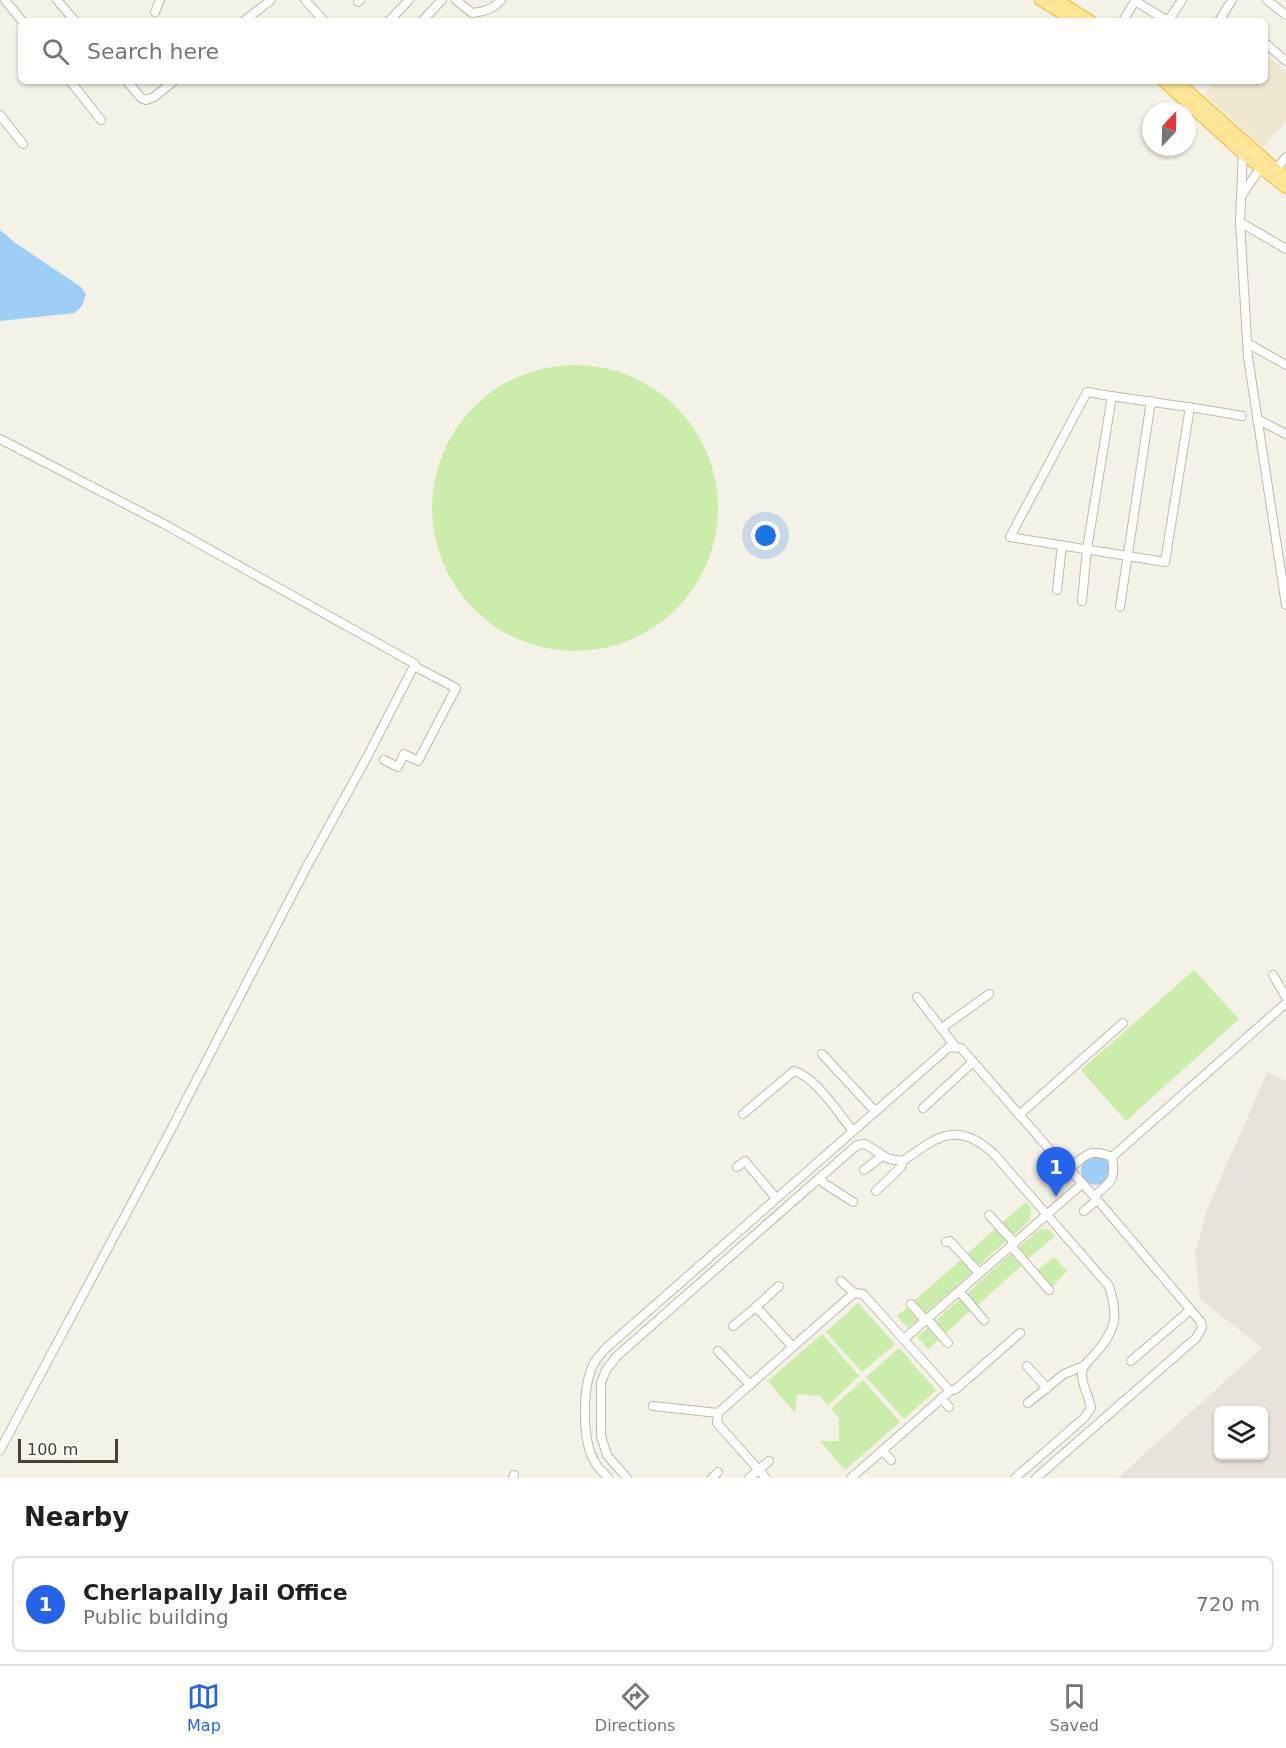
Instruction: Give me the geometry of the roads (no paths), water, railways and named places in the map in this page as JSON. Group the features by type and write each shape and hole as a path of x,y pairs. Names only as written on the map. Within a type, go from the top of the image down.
{"main road":[{"path":"1040,0 1069,18"},
{"path":"1057,0 1086,18"},
{"path":"1167,84 1245,148 1286,188"},
{"path":"1180,84 1245,148"},
{"path":"1263,164 1276,169 1286,178"}],"street":[{"path":"5,0 20,18"},
{"path":"57,0 72,18"},
{"path":"155,12 160,0"},
{"path":"248,18 271,0"},
{"path":"305,0 321,18"},
{"path":"392,18 409,0"},
{"path":"425,18 442,0"},
{"path":"456,0 472,13 483,12 501,0"},
{"path":"483,0 483,12"},
{"path":"1125,18 1134,0 1163,18"},
{"path":"1170,18 1182,0"},
{"path":"1221,18 1232,0"},
{"path":"1268,0 1286,15"},
{"path":"1268,46 1286,61"},
{"path":"72,84 101,120"},
{"path":"129,84 141,98 146,100 154,97 170,84"},
{"path":"0,115 23,144"},
{"path":"1245,148 1240,222 1247,343 1286,605"},
{"path":"1276,169 1286,157"},
{"path":"1240,198 1263,164"},
{"path":"1240,222 1286,249"},
{"path":"1247,343 1286,365"},
{"path":"1190,407 1165,562 1010,537 1087,392 1190,407 1242,416"},
{"path":"1082,602 1087,549 1112,396"},
{"path":"1120,607 1151,401"},
{"path":"1257,419 1286,434"},
{"path":"0,439 164,524 456,688 418,761 404,754 398,767 384,760"},
{"path":"1057,590 1062,545"},
{"path":"0,1449 164,1143 294,891 414,666"},
{"path":"1273,975 1286,997"},
{"path":"942,1028 989,994"},
{"path":"917,997 955,1046"},
{"path":"1112,1157 1286,1003"},
{"path":"1019,1114 1123,1023"},
{"path":"608,1478 596,1464 586,1431 589,1377 595,1362 606,1348 705,1260 733,1230 776,1198 950,1047 955,1046 961,1048 1201,1322 1200,1334 1036,1478"},
{"path":"822,1054 875,1111"},
{"path":"923,1108 973,1062"},
{"path":"743,1114 794,1071 801,1073 813,1083 853,1131"},
{"path":"876,1191 901,1167 903,1161 935,1138 951,1135 967,1136 980,1142 994,1154 1109,1286 1115,1306 1114,1326 1104,1343 1084,1366 1068,1372 1028,1403"},
{"path":"627,1478 607,1455 601,1436 601,1383 606,1370 617,1356 793,1206 857,1145 865,1144 882,1156 903,1161"},
{"path":"1055,1176 1087,1154 1098,1151 1112,1157"},
{"path":"864,1170 882,1156"},
{"path":"1084,1211 1110,1183 1115,1172 1112,1157"},
{"path":"737,1167 745,1161 759,1186 776,1198"},
{"path":"820,1178 825,1184 853,1202"},
{"path":"904,1338 1082,1184"},
{"path":"989,1215 1049,1290"},
{"path":"1059,1229 1067,1222"},
{"path":"946,1242 950,1241 979,1273"},
{"path":"699,1253 705,1260"},
{"path":"675,1273 682,1281"},
{"path":"841,1281 854,1293 863,1294 950,1391"},
{"path":"733,1326 779,1286"},
{"path":"959,1291 984,1320"},
{"path":"766,1478 717,1423 718,1413 854,1293"},
{"path":"911,1304 948,1342"},
{"path":"756,1307 793,1347"},
{"path":"1131,1361 1190,1310"},
{"path":"851,1478 941,1398 956,1389 1020,1333"},
{"path":"718,1351 750,1385"},
{"path":"1027,1366 1047,1388"},
{"path":"1016,1478 1084,1418 1091,1408 1089,1396 1082,1381 1084,1366"},
{"path":"941,1398 949,1407"},
{"path":"653,1406 718,1413"},
{"path":"882,1450 891,1460"},
{"path":"748,1478 769,1461"}],"water":[{"path":"0,230 81,287 86,294 82,306 74,313 0,321"},
{"path":"1096,1155 1102,1156 1110,1164 1110,1176 1102,1184 1096,1185 1090,1184 1082,1176 1081,1170 1082,1164 1090,1156"}],"place":[{"name":"Cherlapally Jail Office","path":"1056,1197"}]}
